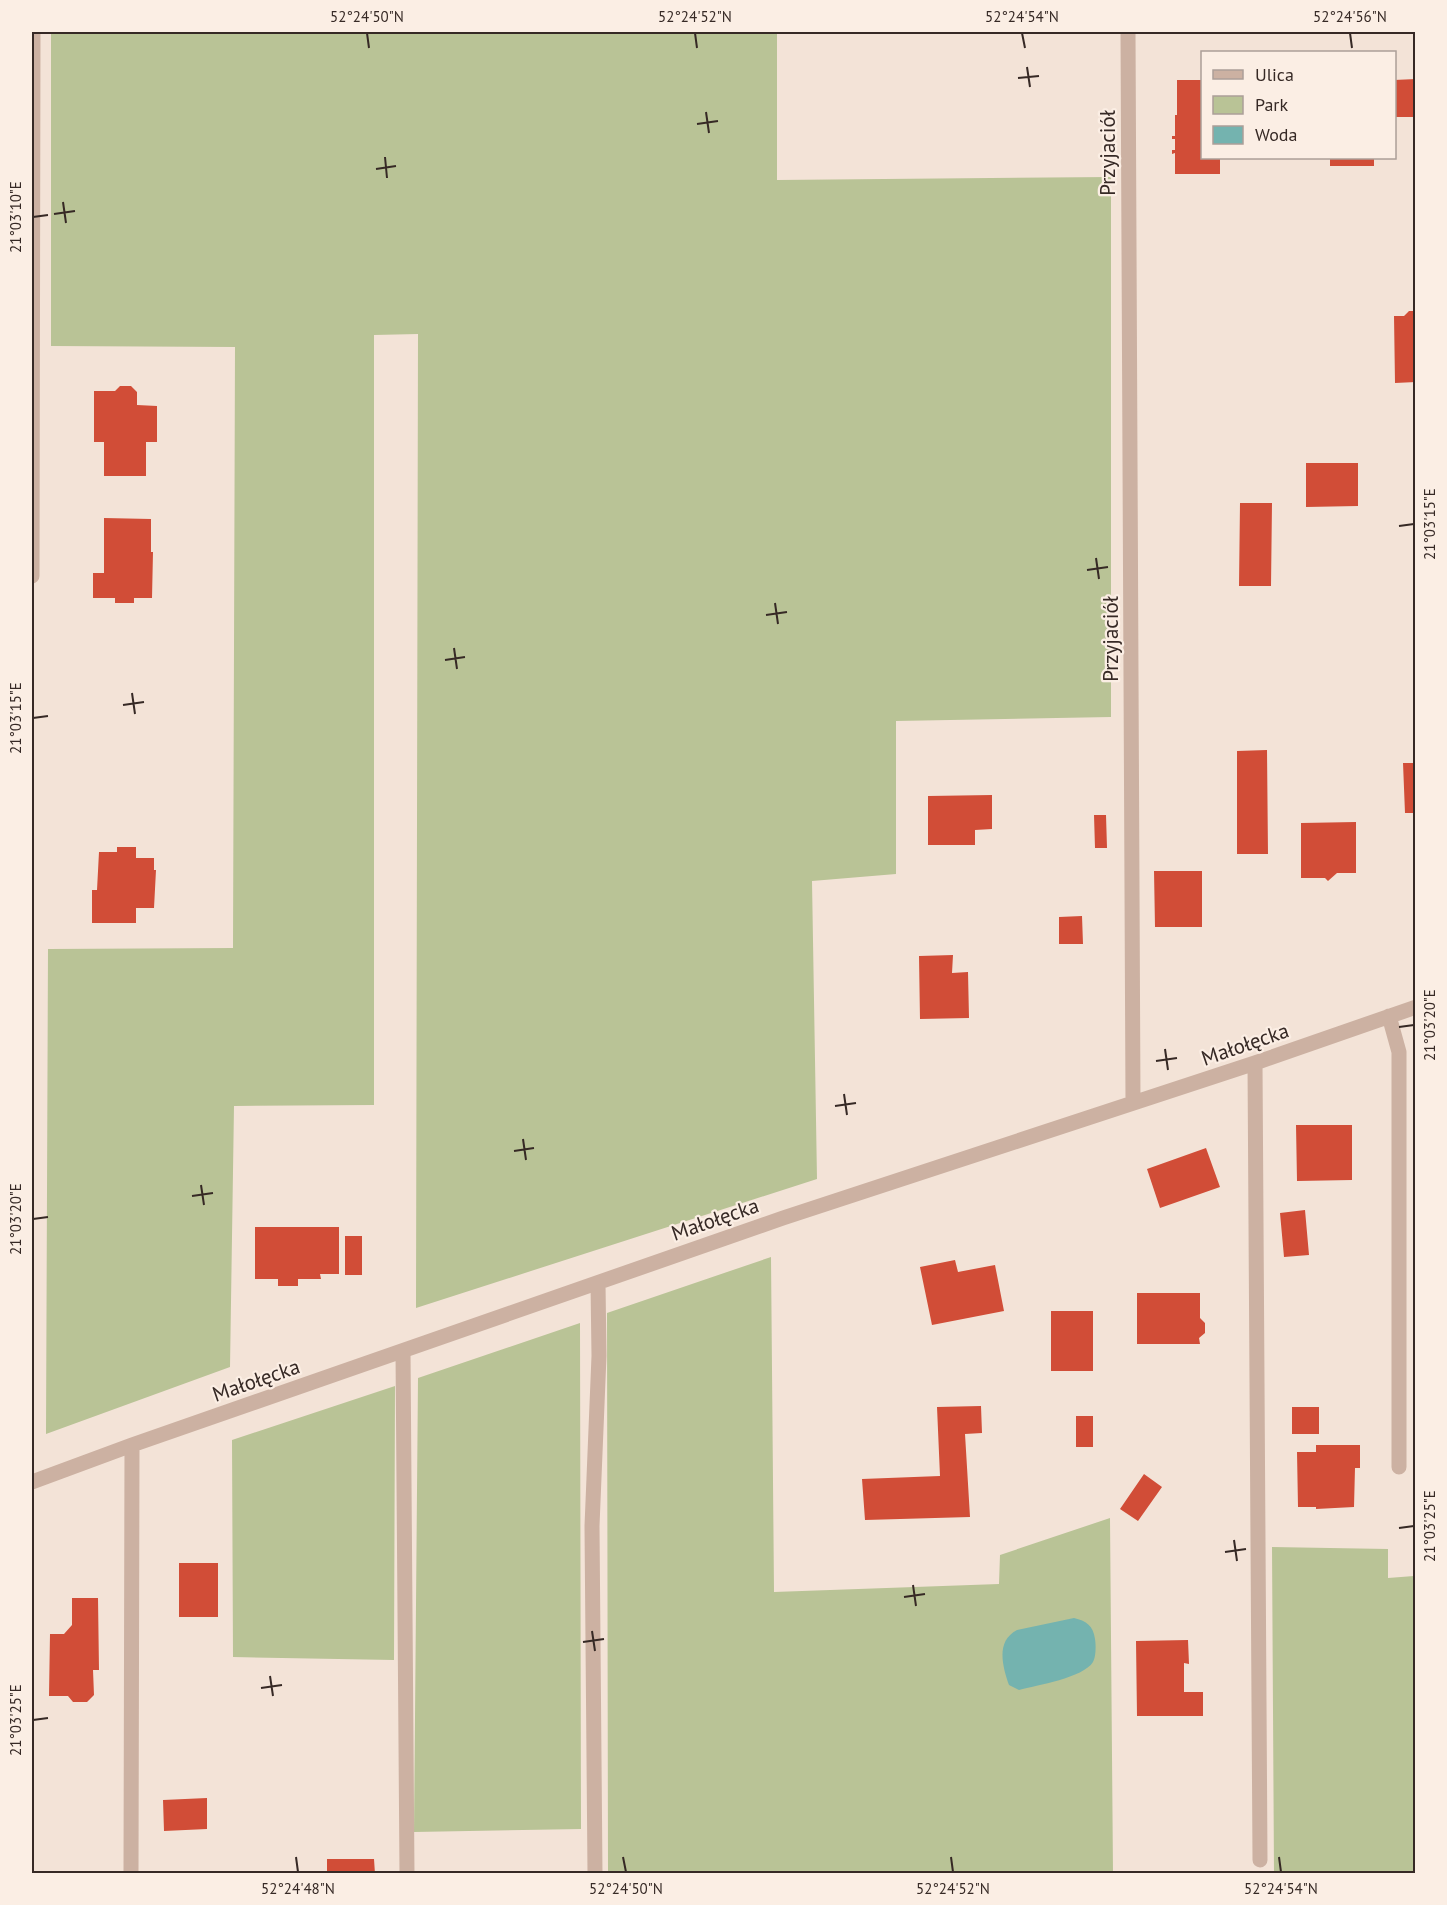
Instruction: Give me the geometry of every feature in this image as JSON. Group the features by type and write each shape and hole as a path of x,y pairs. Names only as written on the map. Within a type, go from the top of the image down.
{"street":[{"path":"32,576 33,32"},
{"name":"Przyjaciół","path":"1128,32 1133,1103"},
{"name":"Małołęcka","path":"32,1482 783,1218 1255,1064 1416,1007"},
{"path":"1389,1016 1399,1052 1399,1467"},
{"path":"1255,1064 1260,1860"},
{"path":"595,1874 592,1526 599,1356 598,1283"},
{"path":"403,1351 407,1874"},
{"path":"131,1874 132,1445"}],"green space":[{"path":"51,32 777,32 777,180 1111,177 1111,717 896,721 896,874 812,881 817,1179 416,1308 418,334 374,335 374,1105 234,1106 230,1367 46,1434 48,949 233,948 235,347 51,346"},
{"path":"1415,1020 1415,1873 1274,1873 1272,1547 1388,1549 1388,1578 1414,1576 1413,1021"},
{"path":"771,1257 774,1592 999,1584 1000,1555 1110,1518 1113,1873 608,1873 607,1313"},
{"path":"580,1323 581,1829 414,1832 418,1378"},
{"path":"395,1386 394,1660 233,1657 232,1440"}],"water":[{"path":"1074,1618 1088,1624 1093,1630 1096,1644 1095,1657 1088,1668 1070,1677 1019,1690 1009,1685 1002,1654 1010,1635 1017,1630"}],"building":[{"path":"1416,79 1416,117 1396,117 1396,80"},
{"path":"1177,80 1201,80 1201,159 1220,159 1220,174 1175,174 1175,153 1172,154 1172,150 1175,150 1175,139 1172,139 1172,136 1175,136 1175,115 1177,115"},
{"path":"1330,159 1374,159 1374,166 1330,166"},
{"path":"1409,311 1416,311 1416,382 1395,383 1394,316 1404,316"},
{"path":"120,386 131,386 137,392 137,405 157,406 157,442 146,442 146,476 104,476 104,442 94,442 94,391 115,391"},
{"path":"1306,463 1358,463 1358,506 1306,507"},
{"path":"1240,503 1272,503 1271,586 1239,586"},
{"path":"104,518 151,519 152,598 134,598 134,603 115,603 115,598 93,598 93,573 104,573"},
{"path":"1267,750 1268,854 1237,854 1237,751"},
{"path":"1403,763 1416,763 1416,813 1405,813"},
{"path":"992,795 992,829 975,830 975,845 928,845 928,796"},
{"path":"1094,815 1106,815 1107,848 1095,848"},
{"path":"1356,822 1356,873 1337,873 1328,881 1325,878 1301,878 1301,823"},
{"path":"117,847 136,847 136,858 154,858 154,870 156,870 154,908 136,908 136,923 92,923 92,890 97,890 99,852 117,852"},
{"path":"1154,871 1202,871 1202,927 1155,927"},
{"path":"1082,916 1083,944 1059,944 1059,917"},
{"path":"953,955 952,973 968,972 969,1018 920,1019 919,956"},
{"path":"1296,1125 1352,1125 1352,1180 1297,1181"},
{"path":"1206,1148 1220,1187 1160,1208 1147,1169"},
{"path":"1305,1210 1309,1255 1284,1257 1280,1213"},
{"path":"255,1227 339,1227 339,1274 320,1274 321,1279 298,1279 298,1286 278,1286 278,1279 255,1279"},
{"path":"345,1236 362,1236 362,1275 345,1275"},
{"path":"955,1260 958,1272 995,1265 1004,1311 932,1325 920,1267"},
{"path":"1137,1293 1200,1293 1200,1318 1205,1323 1205,1333 1199,1338 1200,1344 1137,1344"},
{"path":"1051,1311 1093,1311 1093,1371 1051,1371"},
{"path":"981,1406 982,1433 965,1434 970,1517 865,1520 862,1479 940,1476 937,1407"},
{"path":"1292,1407 1319,1407 1319,1434 1292,1434"},
{"path":"1076,1416 1093,1416 1093,1447 1076,1447"},
{"path":"1316,1445 1360,1445 1360,1468 1355,1468 1354,1507 1316,1509 1316,1507 1298,1507 1297,1452 1316,1452"},
{"path":"1144,1474 1162,1487 1138,1521 1120,1509"},
{"path":"179,1563 218,1563 218,1617 179,1617"},
{"path":"72,1598 98,1598 99,1670 93,1670 94,1695 87,1702 73,1702 68,1696 49,1696 50,1634 64,1634 72,1625"},
{"path":"1188,1640 1189,1664 1184,1663 1184,1692 1203,1692 1203,1716 1137,1716 1136,1641"},
{"path":"207,1798 207,1829 164,1831 163,1800"},
{"path":"327,1859 374,1859 375,1874 327,1874"}]}
